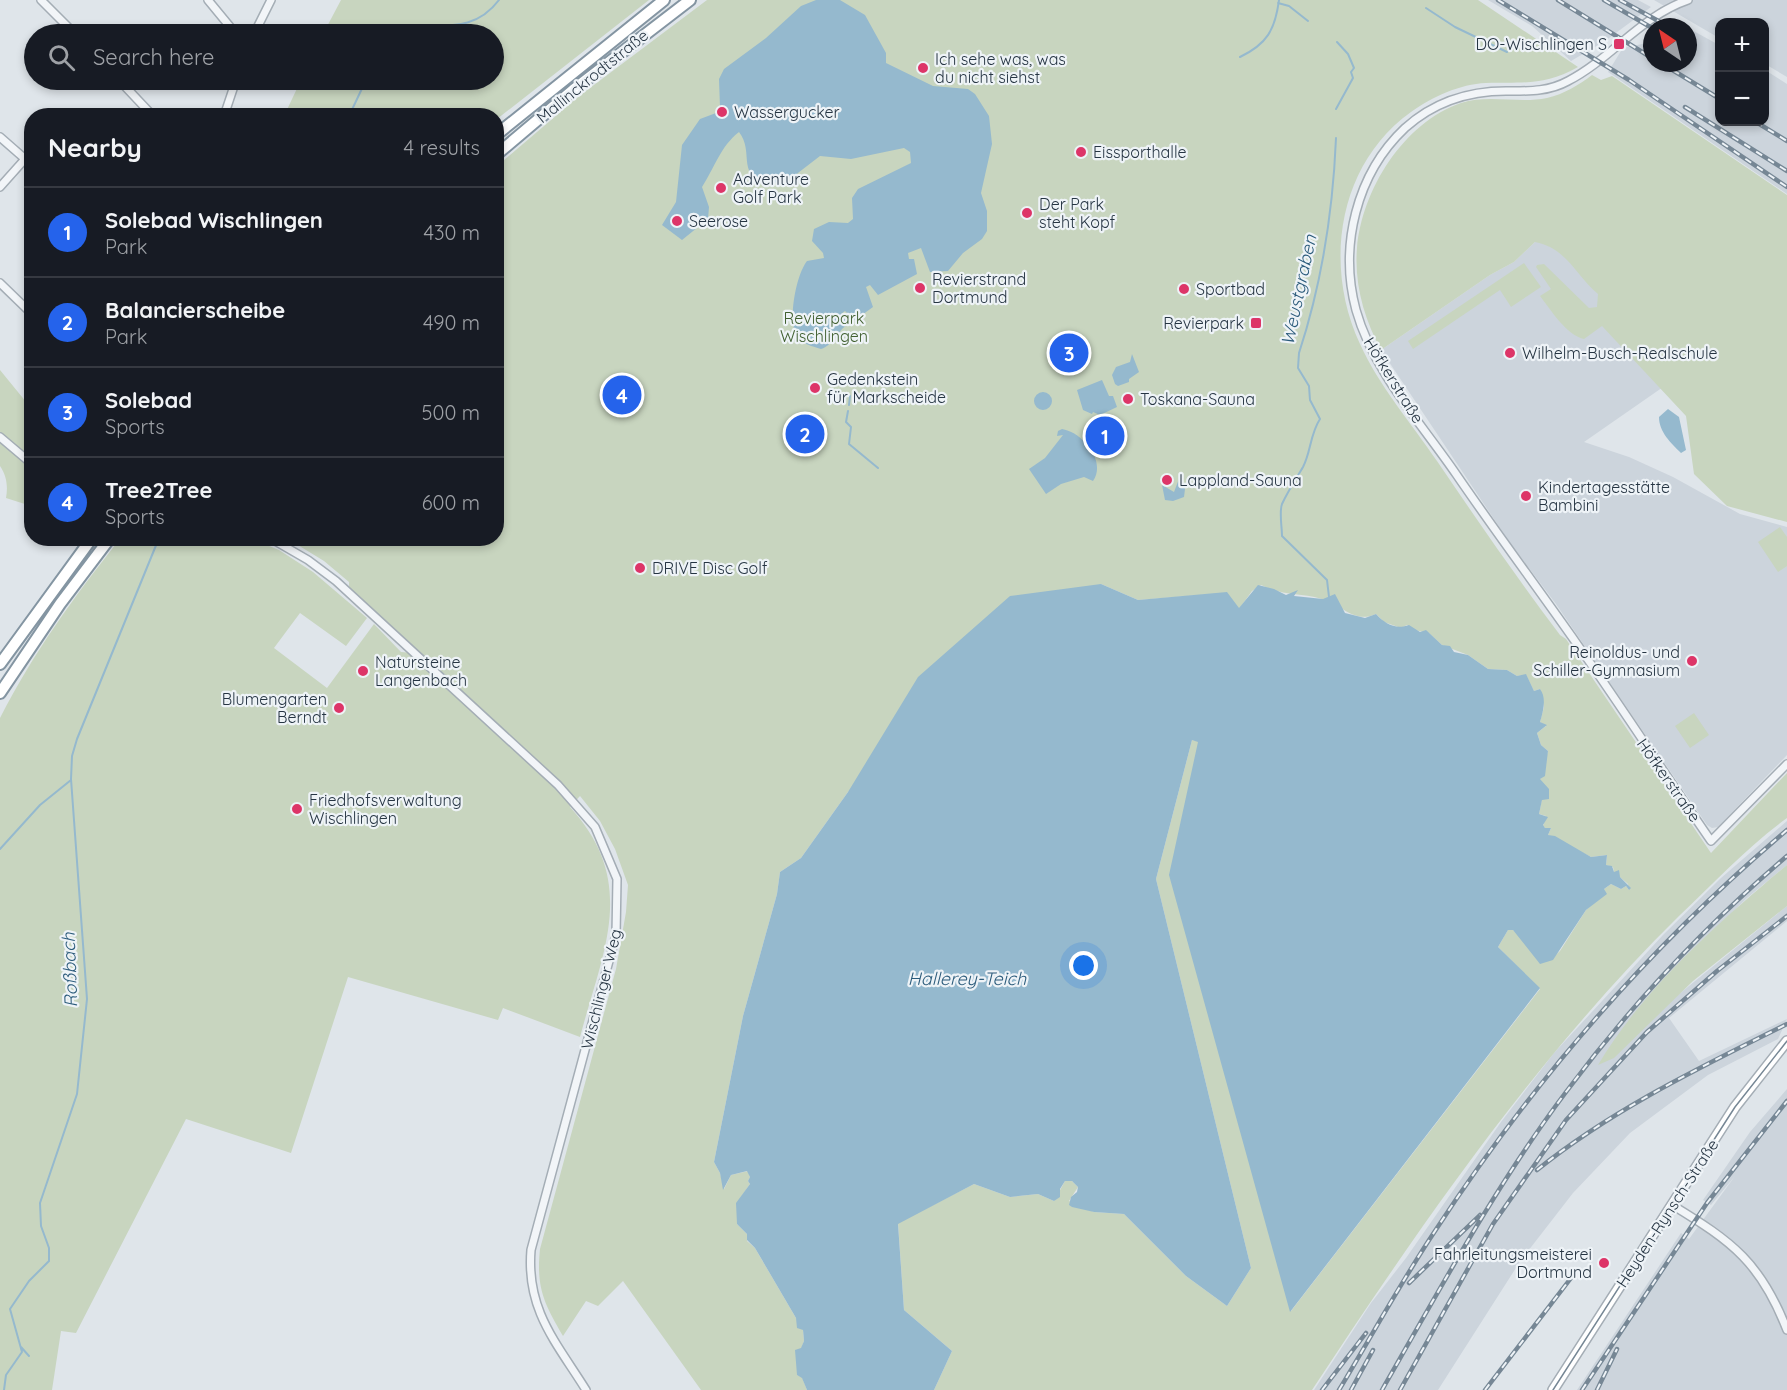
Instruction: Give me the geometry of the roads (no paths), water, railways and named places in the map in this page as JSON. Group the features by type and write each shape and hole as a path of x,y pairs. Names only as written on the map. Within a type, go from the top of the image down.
{"highway":[{"name":"Mallinckrodtstraße","path":"504,129 664,0"},
{"name":"Mallinckrodtstraße","path":"504,148 573,90 690,0"},
{"path":"0,664 86,546"},
{"path":"0,693 60,604 104,546"}],"main road":[{"name":"Heyden-Rynsch-Straße","path":"1553,1390 1735,1107 1787,1041"}],"street":[{"path":"42,0 65,24"},
{"path":"208,0 228,24"},
{"path":"259,24 271,0"},
{"name":"Höfkerstraße","path":"1688,0 1655,16 1584,71 1562,84 1528,92 1475,92 1449,100 1423,114 1391,144 1370,177 1354,221 1349,259 1353,296 1362,327 1389,377 1712,841 1787,764"},
{"path":"128,90 145,108"},
{"path":"227,108 233,90"},
{"path":"0,137 24,158"},
{"path":"0,187 24,160"},
{"path":"0,283 24,306"},
{"path":"0,437 24,457"},
{"name":"Wischlinger Weg","path":"284,546 308,560 336,581 558,785 595,827 608,853 618,887 616,935 531,1250 530,1266 532,1295 539,1313 586,1390"},
{"path":"1672,1205 1722,1236 1741,1252 1760,1275 1775,1300 1787,1330"}],"water":[{"path":"816,0 840,0 865,15 886,53 886,63 933,86 968,89 975,94 989,116 992,144 981,193 987,211 987,231 982,239 963,253 948,271 930,272 921,248 908,253 909,259 914,259 917,274 878,295 870,285 866,287 873,307 855,320 845,311 841,314 848,324 821,349 798,338 793,319 794,297 803,268 807,261 824,258 823,253 812,241 814,229 829,222 848,223 853,219 852,198 858,189 911,163 910,152 904,148 851,159 820,156 794,176 768,185 752,175 747,162 746,148 739,132 722,151 702,187 709,207 708,219 682,240 662,225 676,202 682,145 700,119 716,113 720,107 719,79 724,69 766,38 801,6"},
{"path":"1132,354 1139,372 1129,379 1129,382 1118,386 1112,375 1116,367 1130,362"},
{"path":"1102,380 1109,396 1113,396 1117,407 1100,415 1083,410 1077,390"},
{"path":"1039,392 1047,392 1052,397 1050,408 1039,410 1034,405 1034,397"},
{"path":"1668,409 1679,417 1686,450 1681,453 1661,428 1659,417"},
{"path":"1062,429 1070,431 1084,441 1095,457 1097,473 1093,481 1084,477 1061,484 1046,494 1029,469 1045,458 1063,435 1057,436 1058,431"},
{"path":"1179,479 1185,489 1184,497 1173,501 1165,500 1162,485 1174,492"},
{"name":"Hallerey-Teich","path":"1101,584 1138,600 1227,592 1239,608 1258,585 1286,595 1298,590 1294,596 1323,599 1335,594 1345,613 1365,618 1376,614 1391,625 1400,627 1409,625 1420,632 1426,630 1442,645 1450,646 1454,652 1468,655 1488,669 1507,670 1517,676 1526,674 1534,691 1540,689 1542,693 1544,705 1540,722 1547,725 1537,733 1541,745 1548,751 1545,776 1540,779 1549,789 1549,799 1542,800 1539,814 1548,817 1543,825 1545,828 1551,828 1548,835 1555,836 1591,857 1607,855 1606,865 1612,866 1614,872 1619,870 1620,877 1631,888 1629,890 1626,886 1621,889 1611,884 1604,889 1607,894 1586,910 1553,960 1540,964 1513,930 1508,930 1498,947 1540,988 1290,1312 1169,875 1198,742 1192,740 1156,879 1251,1268 1227,1306 1186,1276 1124,1214 1094,1212 1069,1205 1078,1187 1072,1181 1065,1181 1060,1189 1060,1197 1054,1201 1038,1194 1010,1197 974,1184 898,1224 904,1310 952,1351 934,1390 807,1390 802,1378 797,1375 795,1350 801,1348 804,1341 803,1330 797,1328 796,1318 755,1248 747,1240 747,1234 737,1224 736,1203 750,1184 748,1181 750,1177 747,1171 731,1175 723,1190 720,1173 714,1162 743,1016 777,894 780,872 801,858 848,792 918,677 1010,596"}],"waterway":[{"name":"Roßbach","path":"462,24 475,20 499,0"},
{"path":"1240,57 1257,47 1268,35 1275,20 1279,0"},
{"path":"1278,3 1289,6 1308,21"},
{"path":"1426,8 1455,27 1507,52"},
{"name":"Weustgraben","path":"1336,109 1353,78 1351,72 1354,68 1348,54 1337,42"},
{"name":"Roßbach","path":"353,108 361,90"},
{"name":"Weustgraben","path":"1329,597 1327,580 1282,536 1281,511 1284,499 1306,461 1314,431 1320,419 1310,400 1309,386 1298,368 1299,353 1314,300 1325,246 1336,138"},
{"path":"849,405 850,396"},
{"path":"848,411 846,422 851,427 849,444 878,468"},
{"name":"Roßbach","path":"4,1390 6,1375 22,1352 10,1309 29,1281 49,1261 49,1248 41,1226 40,1203 77,1094 87,999 71,779 72,756 156,546"},
{"path":"0,849 40,805 71,780"},
{"name":"Roßbach","path":"21,1347 29,1356"}],"tram line":[{"path":"1553,1390 1735,1107 1787,1041"}],"railway":[{"path":"1498,0 1629,80 1787,187"},
{"path":"1558,0 1643,52"},
{"path":"1604,0 1643,23"},
{"path":"1620,0 1653,18"},
{"path":"1676,72 1715,96"},
{"path":"1685,107 1787,171"},
{"path":"1763,126 1787,141"},
{"path":"1339,1390 1435,1231 1512,1121 1553,1069 1641,968 1737,874 1787,830"},
{"path":"1382,1390 1492,1201 1540,1127 1566,1092 1616,1028 1698,938 1787,856"},
{"path":"1400,1390 1493,1224 1566,1120 1647,1032 1717,971 1787,916"},
{"path":"1537,1170 1627,1108 1787,1024"},
{"path":"1582,1390 1707,1203 1787,1101"},
{"path":"1409,1283 1480,1215"},
{"path":"1485,1390 1571,1278"},
{"path":"1322,1390 1366,1333"},
{"path":"1597,1390 1617,1349"},
{"path":"1351,1390 1373,1350"}],"place":[{"name":"DO-Wischlingen S","path":"1619,44"},
{"name":"Ich sehe was, was du nicht siehst","path":"923,68"},
{"name":"Wassergucker","path":"722,112"},
{"name":"Eissporthalle","path":"1081,152"},
{"name":"Adventure Golf Park","path":"721,188"},
{"name":"Der Park steht Kopf","path":"1027,213"},
{"name":"Seerose","path":"677,221"},
{"name":"Revierstrand Dortmund","path":"920,288"},
{"name":"Sportbad","path":"1184,289"},
{"name":"Revierpark","path":"1256,323"},
{"name":"Solebad","path":"1069,353"},
{"name":"Wilhelm-Busch-Realschule","path":"1510,353"},
{"name":"Gedenkstein für Markscheide","path":"815,388"},
{"name":"Tree2Tree","path":"622,395"},
{"name":"Toskana-Sauna","path":"1128,399"},
{"name":"Balancierscheibe","path":"805,434"},
{"name":"Solebad Wischlingen","path":"1105,436"},
{"name":"Lappland-Sauna","path":"1167,480"},
{"name":"Kindertagesstätte Bambini","path":"1526,496"},
{"name":"DRIVE Disc Golf","path":"640,568"},
{"name":"Reinoldus- und Schiller-Gymnasium","path":"1692,661"},
{"name":"Natursteine Langenbach","path":"363,671"},
{"name":"Blumengarten Berndt","path":"339,708"},
{"name":"Friedhofsverwaltung Wischlingen","path":"297,809"},
{"name":"Fahrleitungsmeisterei Dortmund","path":"1604,1263"}],"park label":[{"name":"Revierpark Wischlingen","path":"824,327"}]}
